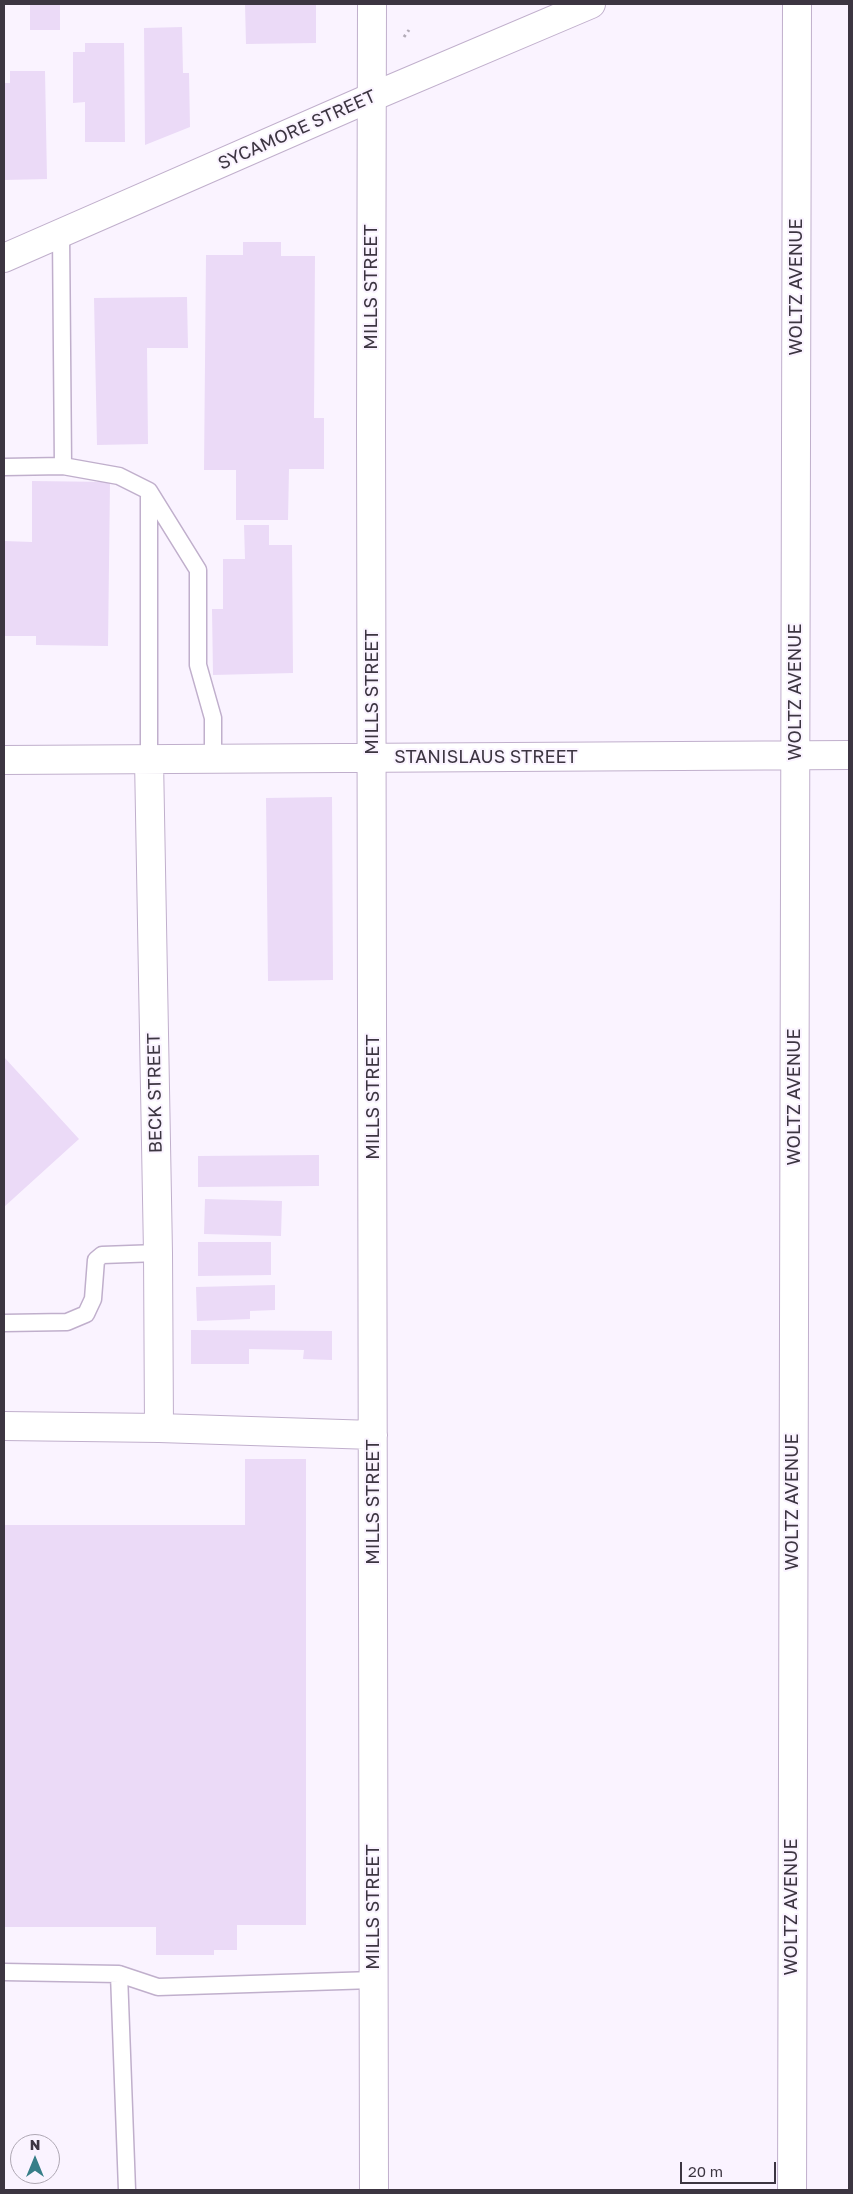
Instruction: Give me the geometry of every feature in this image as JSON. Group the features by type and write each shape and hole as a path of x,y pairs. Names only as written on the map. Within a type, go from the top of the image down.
{"street":[{"name":"MILLS STREET","path":"372,4 374,2190"},
{"name":"SYCAMORE STREET","path":"4,258 372,96 591,4"},
{"name":"WOLTZ AVENUE","path":"792,2190 797,4"},
{"name":"STANISLAUS STREET","path":"4,760 849,755"},
{"name":"BECK STREET","path":"149,759 158,1252 159,1428"},
{"path":"4,1426 159,1428 373,1435"}],"lane":[{"path":"61,233 63,466"},
{"path":"4,466 63,466 119,476 149,492 198,570 198,665 212,718 213,758"},
{"path":"149,492 149,759"},
{"path":"4,1323 67,1322 86,1314 93,1300 96,1260 102,1255 158,1252"},
{"path":"4,1972 119,1974 158,1987 373,1980"},
{"path":"119,1974 127,2190"}],"path":[{"path":"402,40 409,30"}],"building":[{"path":"30,4 60,4 60,30 30,30"},
{"path":"245,4 316,4 316,43 246,44"},
{"path":"182,27 183,73 189,73 190,127 145,145 144,28"},
{"path":"85,43 124,43 125,142 85,142 85,102 73,103 73,52 85,52"},
{"path":"10,71 45,71 47,179 4,180 4,83 10,83"},
{"path":"243,242 281,242 281,256 315,256 314,418 324,418 324,469 289,469 288,520 236,520 236,470 204,470 206,255 243,255"},
{"path":"187,297 188,348 147,348 148,444 97,445 94,298"},
{"path":"32,481 110,482 108,646 36,645 36,636 4,636 4,541 32,542"},
{"path":"244,525 269,525 269,545 292,545 293,673 213,675 212,609 223,609 223,559 245,559"},
{"path":"332,797 333,980 268,981 266,798"},
{"path":"4,1057 79,1139 4,1207"},
{"path":"319,1155 319,1186 198,1187 198,1156"},
{"path":"205,1199 282,1201 281,1236 204,1234"},
{"path":"198,1242 271,1242 271,1275 198,1276"},
{"path":"275,1285 275,1310 250,1311 250,1319 197,1321 196,1287"},
{"path":"191,1330 332,1331 332,1360 303,1359 304,1350 249,1349 249,1364 191,1364"},
{"path":"245,1459 306,1459 306,1925 237,1925 237,1950 214,1950 214,1955 156,1955 156,1927 4,1927 4,1525 245,1525"}]}
